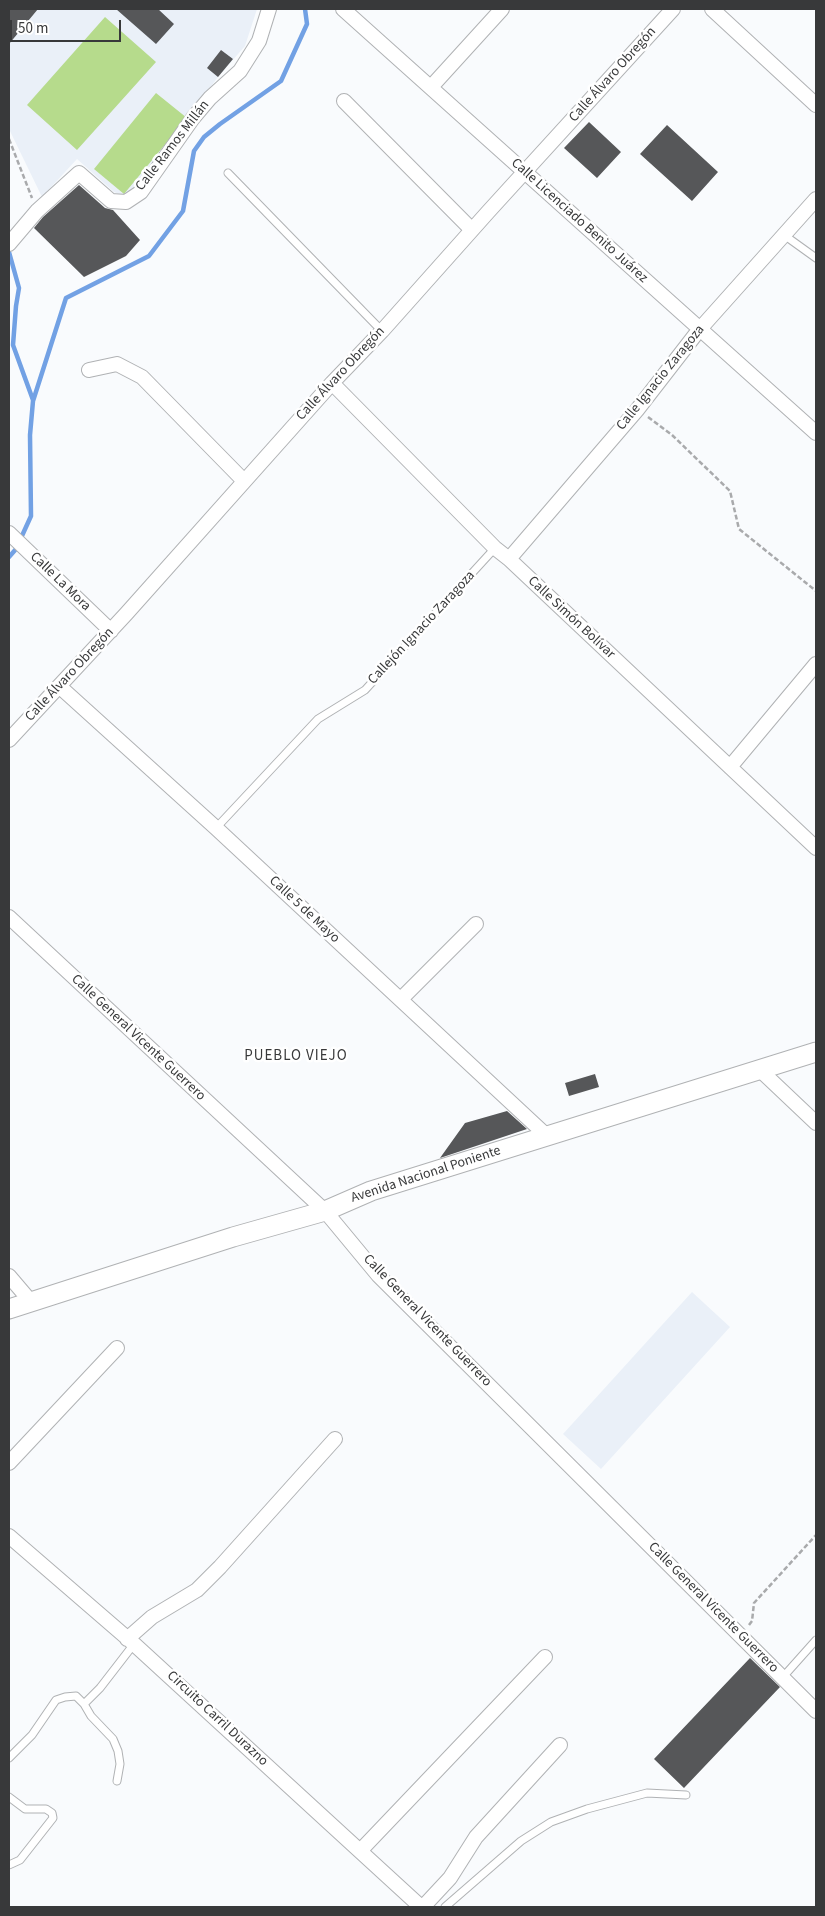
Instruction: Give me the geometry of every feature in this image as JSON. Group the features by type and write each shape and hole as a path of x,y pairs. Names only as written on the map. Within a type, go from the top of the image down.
{"street":[{"name":"Calle Ramos Millán","path":"12,240 37,211 79,173 111,201 126,202 141,192 193,118 210,98 240,71 259,41 269,9"},
{"name":"Calle Licenciado Benito Juárez","path":"343,9 816,433"},
{"path":"432,87 502,9"},
{"name":"Calle Álvaro Obregón","path":"9,740 111,631 332,383 382,331 673,9"},
{"path":"712,9 816,105"},
{"path":"344,101 472,230"},
{"name":"Calle Ignacio Zaragoza","path":"509,560 637,410 699,330 816,199"},
{"path":"89,370 117,364 142,377 244,481"},
{"name":"Calle Simón Bolívar","path":"332,383 495,548 816,848"},
{"name":"Calle La Mora","path":"9,533 111,631"},
{"path":"730,767 816,664"},
{"name":"Calle 5 de Mayo","path":"59,686 216,828 547,1136"},
{"name":"Calle General Vicente Guerrero","path":"9,917 325,1210 378,1275 816,1711"},
{"path":"401,999 476,924"},
{"name":"Avenida Nacional Poniente","path":"9,1309 233,1236 325,1210 371,1191 816,1052"},
{"path":"759,1070 816,1123"},
{"path":"9,1276 32,1303"},
{"path":"9,1464 118,1348"},
{"path":"131,1641 152,1617 197,1590 335,1439"},
{"name":"Circuito Carril Durazno","path":"9,1536 131,1641 422,1907"},
{"path":"360,1851 545,1657"},
{"path":"422,1907 450,1878 476,1837 560,1745"}],"lane":[{"path":"228,173 382,331"},
{"path":"784,235 816,258"},
{"name":"Callejón Ignacio Zaragoza","path":"216,828 318,719 365,690 495,548"},
{"path":"782,1677 816,1640"},
{"path":"84,1704 100,1688 131,1641"},
{"path":"9,1758 32,1735 56,1700 76,1696 84,1704 91,1716 113,1739 118,1751 120,1764 117,1781"},
{"path":"445,1907 521,1841 551,1822 586,1809 647,1793 686,1795"},
{"path":"9,1797 24,1809 46,1808 52,1813 53,1818 20,1860 9,1865"}],"path":[{"path":"9,139 37,211"},
{"path":"637,410 672,435 730,491 739,528 816,591"},
{"path":"740,1635 752,1621 754,1603 816,1535"}],"shaded area":[{"path":"9,9 257,9 245,46 218,77 132,193 126,197 114,192 77,159 42,197 9,129"},
{"path":"692,1292 730,1327 601,1469 563,1434"}],"green space":[{"path":"105,17 156,62 77,150 27,105"},
{"path":"156,93 187,118 124,194 94,169"}],"building":[{"path":"9,9 38,9 9,44"},
{"path":"116,9 158,9 174,24 156,44"},
{"path":"221,50 233,59 218,77 207,68"},
{"path":"589,122 621,152 597,178 564,148"},
{"path":"667,125 718,172 692,201 640,154"},
{"path":"79,185 105,208 113,210 140,240 126,256 84,277 34,228 43,217"},
{"path":"595,1074 599,1087 569,1096 565,1083"},
{"path":"507,1111 527,1129 440,1158 465,1123"},
{"path":"750,1658 780,1687 684,1788 654,1759"}],"waterway":[{"path":"9,557 16,549 31,516 30,435 33,401 66,298 149,256 183,211 194,151 204,137 281,81 307,24 305,9"},
{"path":"9,252 19,288 13,345 33,400"}],"district":[{"name":"PUEBLO VIEJO","path":"296,1057"}]}
